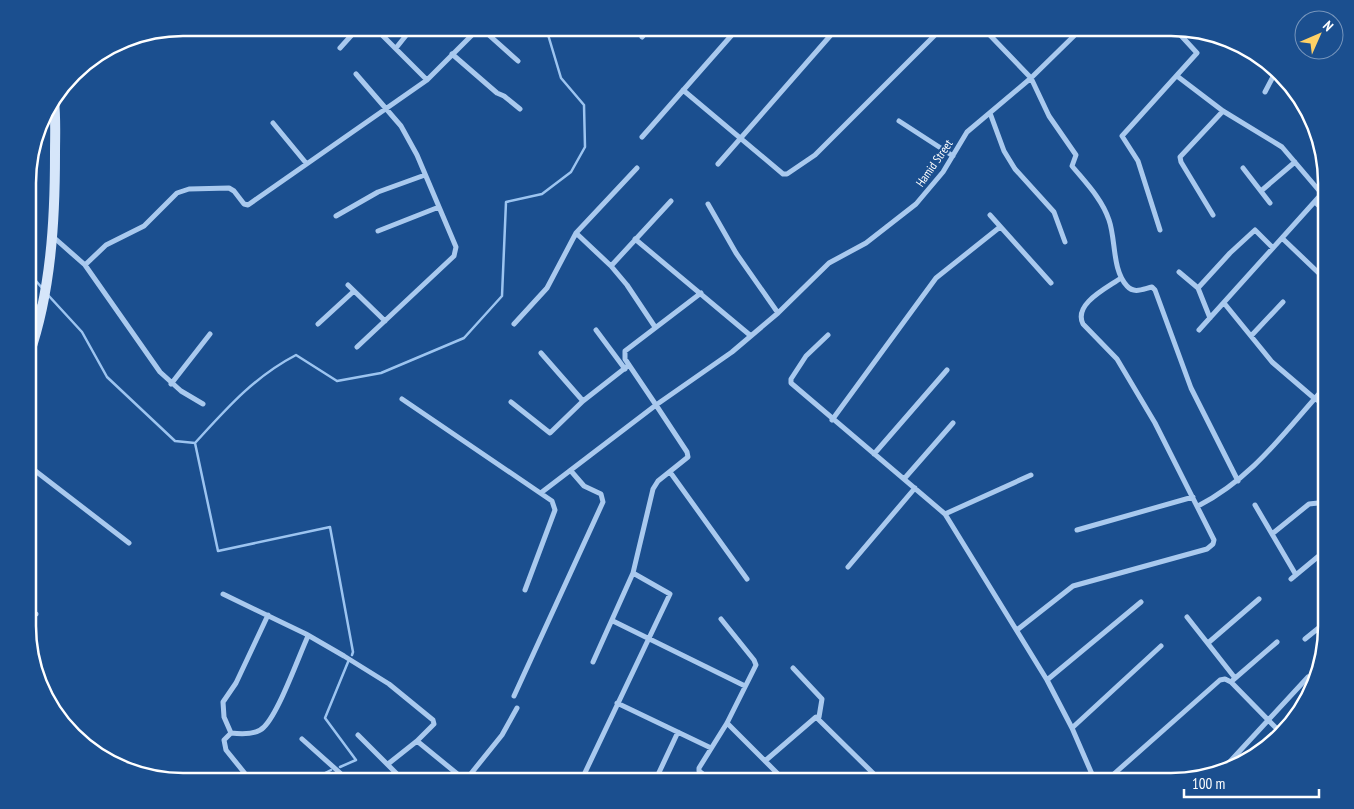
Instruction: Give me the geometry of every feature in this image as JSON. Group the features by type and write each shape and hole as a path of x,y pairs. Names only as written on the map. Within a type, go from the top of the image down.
{"main road":[{"path":"36,325 46,280 51,235 55,170 54,113"}],"street":[{"path":"340,48 351,36"},
{"path":"383,36 427,80"},
{"path":"396,48 406,36"},
{"path":"85,265 106,245 144,226 177,193 189,189 229,188 234,191 244,204 248,205 427,80 471,36"},
{"path":"489,36 518,61"},
{"path":"642,137 731,36"},
{"path":"718,164 830,36"},
{"path":"683,90 783,174 787,174 815,155 934,36"},
{"path":"991,36 1031,78 1049,116 1076,155 1072,166 1097,196 1109,220 1121,278 1131,290 1136,291 1152,287 1155,290 1191,388 1238,481"},
{"name":"Hamid Street","path":"542,492 656,405 732,352 778,313 829,263 866,243 916,204 943,172 967,132 1031,78 1074,36"},
{"path":"1160,230 1138,161 1122,136 1198,53 1183,37"},
{"path":"452,54 497,94 504,96 520,109"},
{"path":"356,74 401,126 425,175 456,247 454,256 357,347"},
{"path":"1177,76 1223,111 1282,147 1317,184"},
{"path":"1265,92 1273,77"},
{"path":"1213,215 1180,162 1180,158 1223,111"},
{"path":"990,113 1004,151 1016,169 1054,212 1065,242"},
{"path":"899,121 953,156"},
{"path":"274,124 306,163"},
{"path":"1261,191 1295,162"},
{"path":"514,324 548,288 576,232 637,168"},
{"path":"1243,168 1270,203"},
{"path":"336,216 378,192 425,175"},
{"path":"1199,330 1317,200"},
{"path":"611,266 670,201"},
{"path":"708,204 736,253 778,313"},
{"path":"378,231 439,207"},
{"path":"990,215 1051,284"},
{"path":"832,420 936,278 1000,227"},
{"path":"1198,288 1230,253 1255,230 1273,248"},
{"path":"576,232 611,266 627,285 655,327"},
{"path":"51,235 85,265 125,320 148,358 171,384 202,404"},
{"path":"1282,238 1317,271"},
{"path":"635,239 751,336"},
{"path":"1179,272 1198,288 1210,318"},
{"path":"1017,630 1074,586 1207,549 1213,544 1214,540 1198,506 1156,423 1117,359 1083,324 1080,318 1081,310 1091,299 1121,278"},
{"path":"348,285 385,321"},
{"path":"318,324 354,291"},
{"path":"627,367 625,351 701,293"},
{"path":"1251,336 1283,302"},
{"path":"1224,303 1272,362 1317,400"},
{"path":"36,304 40,308"},
{"path":"593,662 633,573 653,489 658,481 687,460 687,452 656,405 596,330"},
{"path":"171,384 210,334"},
{"path":"828,335 806,356 791,378 791,383 832,420 945,514 1046,680 1072,728 1091,772"},
{"path":"542,353 583,402"},
{"path":"511,402 550,433 583,402 627,367"},
{"path":"874,454 946,370"},
{"path":"1198,506 1224,493 1252,470 1317,395"},
{"path":"402,399 542,492 552,501 555,510 525,590"},
{"path":"904,479 953,423"},
{"path":"36,471 129,543"},
{"path":"514,696 603,502 602,494 584,486 571,471"},
{"path":"670,472 747,579"},
{"path":"945,514 1031,475"},
{"path":"848,567 915,488"},
{"path":"1078,530 1193,497"},
{"path":"1272,534 1309,504 1317,504"},
{"path":"1255,505 1296,575"},
{"path":"1291,579 1317,558"},
{"path":"585,773 647,638 670,594 633,573"},
{"path":"223,594 308,636 389,684 428,714 434,724 417,741 388,764"},
{"path":"1208,643 1259,599"},
{"path":"1046,680 1141,602"},
{"path":"231,733 224,717 224,702 236,683 268,615"},
{"path":"1187,617 1208,643 1233,680 1276,728"},
{"path":"702,772 699,768 726,723 756,665 721,620"},
{"path":"612,621 745,686"},
{"path":"1304,639 1317,630"},
{"path":"244,773 226,750 224,740 231,733 257,731 264,728 278,703 308,636"},
{"path":"1116,772 1220,680 1233,680 1277,642"},
{"path":"1072,728 1161,646"},
{"path":"793,668 822,699 819,718"},
{"path":"1231,760 1308,677"},
{"path":"617,703 710,748"},
{"path":"472,773 502,735 517,708"},
{"path":"765,761 812,719 819,718"},
{"path":"819,718 872,772"},
{"path":"726,723 776,772"},
{"path":"659,773 678,732"},
{"path":"358,735 396,773"},
{"path":"302,739 339,773"},
{"path":"417,741 455,773"}],"waterway":[{"path":"48,295 82,332 107,377 175,441 195,443 254,383 296,355 337,381 381,373 464,338 502,296 506,202 542,194 571,172 585,147 584,105 561,78 548,36"},
{"path":"36,281 43,289"},
{"path":"195,443 218,551 330,527 352,655"},
{"path":"340,767 356,760 325,718 348,662"},
{"path":"325,773 331,770"}]}
